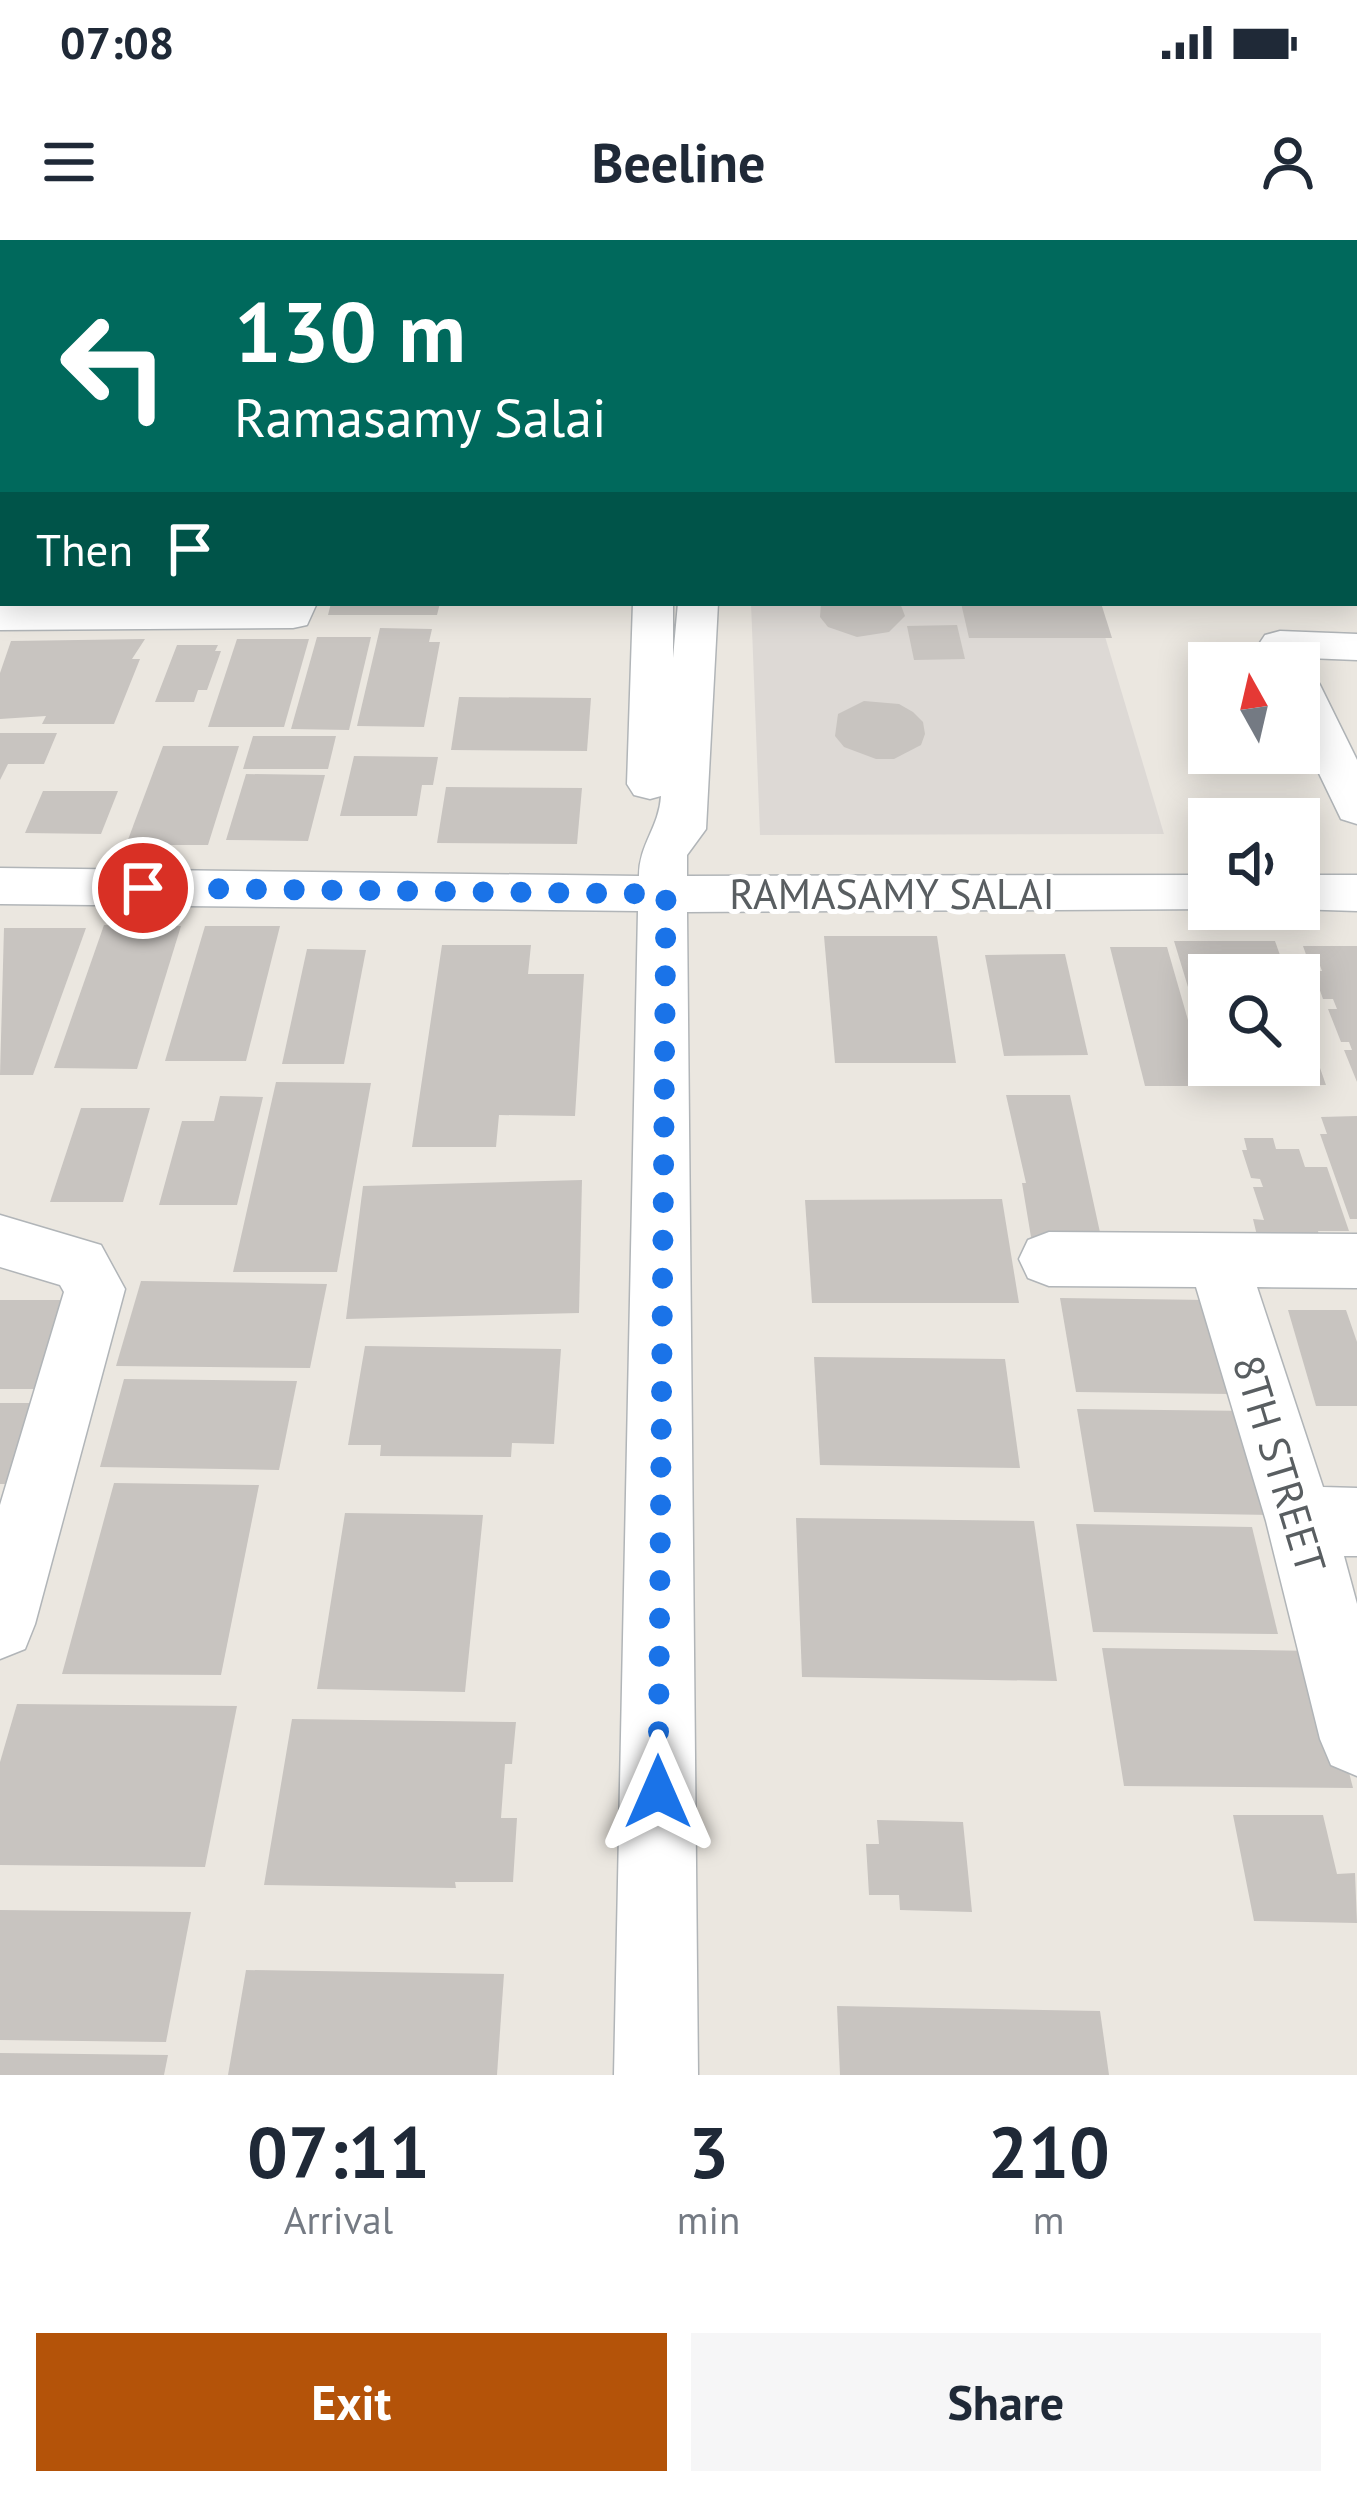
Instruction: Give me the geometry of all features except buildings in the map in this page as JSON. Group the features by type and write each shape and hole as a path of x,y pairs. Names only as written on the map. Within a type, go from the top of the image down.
{"street":[{"path":"653,606 649,825 664,872 656,2075"},
{"path":"664,872 682,829 698,606"},
{"path":"0,618 295,610"},
{"path":"1320,646 1357,647"},
{"path":"1320,730 1357,808"},
{"name":"RAMASAMY SALAI","path":"0,886 664,872 1188,892"},
{"path":"1320,893 1357,893"},
{"path":"0,1624 15,1517 95,1289 80,1264 3,1241"},
{"path":"1049,1259 1357,1261"},
{"name":"8TH STREET","path":"1218,1259 1329,1522 1357,1739"}],"shaded area":[{"path":"751,606 1096,606 1164,834 760,835"}],"route":[{"path":"143,888 666,894 658,1792"}]}
